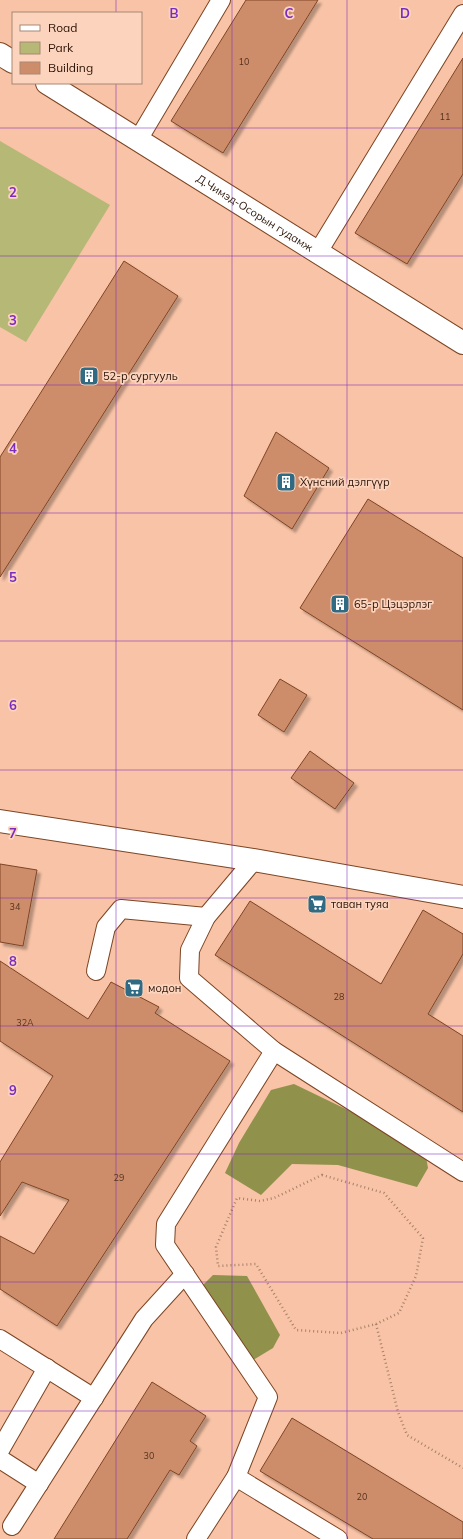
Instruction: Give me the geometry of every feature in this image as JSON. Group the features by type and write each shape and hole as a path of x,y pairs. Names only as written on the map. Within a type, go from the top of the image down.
{"street":[{"path":"0,54 12,61"},
{"name":"Д.Чимэд-Осорын гудамж","path":"49,84 463,343"},
{"path":"0,821 254,860 463,896"}],"lane":[{"path":"138,140 221,0"},
{"path":"318,252 463,14"},
{"path":"254,860 206,917 190,950 189,978 274,1051 463,1172"},
{"path":"96,971 106,927 121,909 206,917"},
{"path":"196,1539 236,1477 268,1397 165,1245 166,1224 274,1051"},
{"path":"12,1526 144,1319 185,1274"},
{"path":"0,1339 94,1398"},
{"path":"0,1450 47,1368"},
{"path":"0,1459 38,1484"},
{"path":"236,1477 338,1539"}],"path":[{"path":"322,1175 384,1193 424,1238 416,1276 399,1313 376,1324 341,1333 296,1330 256,1264 218,1266 216,1247 237,1198 260,1201 274,1198 322,1175"},
{"path":"376,1324 398,1412 407,1435 463,1468"}],"green space":[{"path":"0,141 110,205 26,342 0,327"}],"shaded area":[{"path":"294,1084 352,1112 426,1157 428,1168 417,1187 338,1165 292,1164 261,1195 225,1173 239,1143 271,1090"},
{"path":"213,1275 247,1276 280,1335 273,1348 248,1363 201,1287"}],"building":[{"path":"246,0 318,0 223,153 171,121"},
{"path":"463,58 463,174 407,264 355,233"},
{"name":"52-р сургууль","path":"124,261 178,296 0,577 0,457"},
{"name":"Хүнсний дэлгүүр","path":"276,432 329,468 292,529 244,496"},
{"name":"65-р Цэцэрлэг","path":"368,499 463,558 463,710 300,608"},
{"path":"280,679 307,695 284,732 258,715"},
{"path":"310,751 354,783 335,809 291,778"},
{"path":"0,864 37,870 23,946 0,942"},
{"path":"250,901 381,984 423,910 463,934 463,954 428,1014 463,1036 463,1112 215,955"},
{"path":"0,961 88,1019 111,982 159,1007 155,1013 230,1061 57,1326 0,1289 0,1236 34,1254 69,1200 22,1182 0,1216 0,1162 53,1076 0,1041"},
{"path":"152,1382 206,1416 190,1441 197,1446 179,1475 170,1470 127,1539 54,1539"},
{"path":"292,1418 463,1522 463,1539 373,1539 260,1471"}],"place":[{"name":"52-р сургууль","path":"89,376"},
{"name":"Хүнсний дэлгүүр","path":"286,482"},
{"name":"65-р Цэцэрлэг","path":"340,604"},
{"name":"таван туяа","path":"317,904"},
{"name":"модон","path":"134,988"}]}
